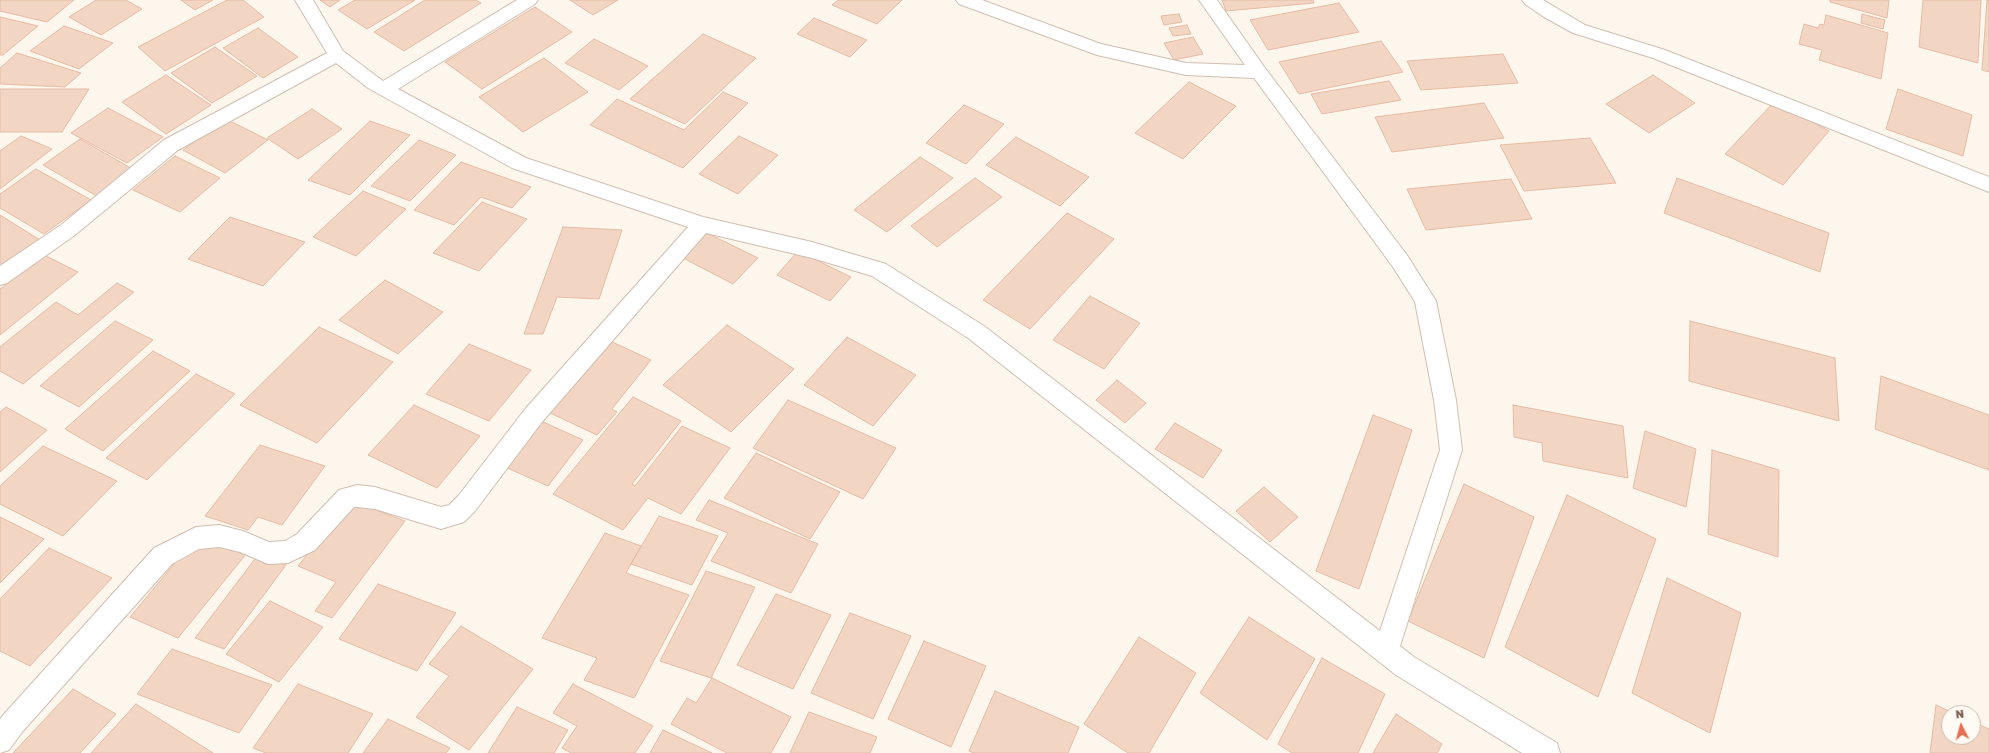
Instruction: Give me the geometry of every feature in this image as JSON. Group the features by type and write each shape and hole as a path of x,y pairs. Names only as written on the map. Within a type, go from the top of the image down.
{"street":[{"path":"304,0 337,55 384,89 519,163 702,224 812,250 879,270 976,332 1405,666 1547,753"},
{"path":"384,89 529,0"},
{"path":"964,0 1097,49 1186,69 1259,72"},
{"path":"1208,0 1259,72 1400,261 1425,301 1445,400 1451,450 1386,650"},
{"path":"1531,0 1550,13 1579,29 1659,54 1989,185"},
{"path":"0,278 68,230 172,145 337,55"},
{"path":"0,741 20,716 163,556 196,538 219,536 242,542 268,553 288,552 306,542 347,498 357,496 375,498 441,518 456,514 471,498 534,416 702,224"}],"building":[{"path":"0,0 74,0 47,22 0,11"},
{"path":"96,0 126,0 142,9 101,35 69,17"},
{"path":"181,0 213,0 195,10"},
{"path":"227,0 243,0 264,17 165,71 138,47"},
{"path":"320,0 340,0 330,7"},
{"path":"355,0 415,0 367,29 338,10"},
{"path":"425,0 476,0 481,3 404,51 374,32"},
{"path":"570,0 618,0 593,15"},
{"path":"838,0 902,0 877,24 832,5"},
{"path":"1222,0 1313,0 1314,3 1226,11"},
{"path":"1830,0 1889,0 1887,18 1830,2"},
{"path":"1923,0 1981,0 1978,63 1919,47"},
{"path":"1987,0 1989,0 1989,72 1982,70"},
{"path":"1339,3 1359,32 1268,50 1250,20"},
{"path":"535,7 572,32 482,89 445,62"},
{"path":"1179,14 1182,22 1164,25 1161,16"},
{"path":"1862,14 1885,20 1883,29 1861,23"},
{"path":"1826,15 1888,33 1881,79 1819,60 1822,50 1799,44 1804,24 1818,28 1820,24 1824,25"},
{"path":"0,17 38,26 3,55 0,55"},
{"path":"814,18 867,40 850,57 797,34"},
{"path":"1187,25 1191,34 1173,36 1169,28"},
{"path":"64,26 113,43 79,69 30,51"},
{"path":"258,28 298,57 263,78 223,48"},
{"path":"703,34 756,58 685,124 630,99"},
{"path":"1193,37 1203,54 1174,60 1164,43"},
{"path":"594,39 648,66 619,90 565,63"},
{"path":"1381,41 1403,72 1299,94 1279,62"},
{"path":"215,47 257,76 212,103 171,73"},
{"path":"17,53 81,73 65,87 0,84 0,68"},
{"path":"1503,54 1518,83 1421,90 1407,61"},
{"path":"544,58 588,92 523,132 479,97"},
{"path":"166,75 211,105 166,134 122,102"},
{"path":"1653,75 1695,103 1649,133 1606,104"},
{"path":"1389,81 1401,100 1322,114 1311,94"},
{"path":"1189,82 1236,106 1183,159 1135,133"},
{"path":"0,89 89,89 62,132 0,132"},
{"path":"1898,89 1972,115 1963,156 1886,129"},
{"path":"723,92 748,103 683,168 590,125 617,99 684,130"},
{"path":"1774,102 1829,131 1783,185 1725,154"},
{"path":"1484,103 1504,138 1392,152 1375,117"},
{"path":"964,105 1004,124 966,164 926,143"},
{"path":"108,108 163,137 127,163 71,133"},
{"path":"312,109 342,129 298,159 267,138"},
{"path":"226,119 268,140 225,173 183,150"},
{"path":"370,121 410,135 350,195 308,180"},
{"path":"21,136 52,149 0,189 0,151"},
{"path":"739,136 778,155 738,194 699,174"},
{"path":"1016,137 1089,177 1060,206 986,165"},
{"path":"1590,138 1616,183 1524,191 1500,145"},
{"path":"80,139 136,171 100,198 43,165"},
{"path":"419,140 456,155 410,201 371,186"},
{"path":"175,156 220,178 180,212 133,190"},
{"path":"920,157 953,178 887,232 854,210"},
{"path":"461,162 531,187 512,208 481,197 454,225 414,210"},
{"path":"36,169 91,200 44,234 0,208 0,194"},
{"path":"975,178 1002,197 937,247 911,226"},
{"path":"1677,178 1829,233 1820,272 1664,213"},
{"path":"1511,179 1532,219 1426,230 1407,189"},
{"path":"363,191 406,209 356,256 313,237"},
{"path":"482,202 527,219 479,271 433,253"},
{"path":"1067,213 1114,239 1030,329 983,300"},
{"path":"0,215 40,240 0,268"},
{"path":"230,217 305,242 263,286 188,259"},
{"path":"563,227 622,230 599,299 557,297 543,334 524,334"},
{"path":"707,233 758,258 733,284 683,258"},
{"path":"798,251 851,277 830,301 777,275"},
{"path":"44,255 78,272 0,335 0,289"},
{"path":"385,280 443,312 398,354 339,320"},
{"path":"117,283 134,292 23,384 0,371 0,347 56,302 78,315"},
{"path":"1090,296 1140,323 1104,369 1053,340"},
{"path":"115,321 153,340 79,407 40,386"},
{"path":"1690,321 1835,358 1839,421 1689,381"},
{"path":"727,325 794,369 731,432 663,385"},
{"path":"319,327 393,362 317,443 240,405"},
{"path":"847,337 916,375 873,426 804,385"},
{"path":"608,340 651,360 612,409 617,412 597,435 548,412"},
{"path":"469,344 531,370 489,421 426,394"},
{"path":"153,351 190,371 103,451 65,429"},
{"path":"196,374 235,394 147,480 106,458"},
{"path":"1881,376 1989,415 1989,470 1875,429"},
{"path":"1117,380 1146,403 1125,423 1096,400"},
{"path":"633,397 681,421 632,484 635,486 682,426 730,448 681,514 648,498 623,530 553,494"},
{"path":"788,400 896,448 863,499 753,448"},
{"path":"414,405 480,436 437,488 368,455"},
{"path":"1513,405 1623,426 1628,478 1543,461 1542,443 1514,437"},
{"path":"6,407 47,430 0,472 0,412"},
{"path":"1373,415 1412,430 1359,589 1316,571"},
{"path":"541,421 583,440 548,486 505,467"},
{"path":"1175,423 1222,450 1203,478 1155,449"},
{"path":"1645,431 1696,449 1686,507 1633,488"},
{"path":"260,445 325,466 282,525 258,517 248,530 205,516"},
{"path":"43,446 117,481 63,536 0,504 0,486"},
{"path":"1712,450 1779,470 1778,557 1708,534"},
{"path":"756,453 840,492 810,539 724,498"},
{"path":"1464,484 1534,517 1484,658 1408,621"},
{"path":"1264,487 1298,517 1270,542 1236,511"},
{"path":"1567,495 1656,539 1598,697 1505,647"},
{"path":"350,500 405,521 332,618 315,611 336,582 298,566"},
{"path":"709,500 818,544 791,593 711,561 728,533 696,520"},
{"path":"659,516 718,536 692,585 631,564"},
{"path":"0,517 44,539 0,583"},
{"path":"605,533 641,546 626,573 689,595 634,698 584,680 597,658 542,638"},
{"path":"199,534 247,553 178,638 130,617"},
{"path":"49,548 112,578 30,666 0,651 0,599"},
{"path":"258,555 286,565 224,649 195,638"},
{"path":"706,571 755,587 711,678 660,661"},
{"path":"1667,578 1741,613 1710,733 1632,693"},
{"path":"378,584 456,613 417,671 339,639"},
{"path":"776,594 831,615 793,689 737,665"},
{"path":"270,601 323,627 279,682 226,654"},
{"path":"850,613 911,636 873,719 811,693"},
{"path":"1249,617 1315,659 1267,740 1200,693"},
{"path":"461,626 533,669 469,750 416,717 449,676 429,664"},
{"path":"1139,637 1196,673 1149,753 1128,753 1084,724"},
{"path":"924,641 986,666 951,747 888,719"},
{"path":"172,649 272,685 239,733 137,694"},
{"path":"1322,658 1385,694 1358,753 1292,753 1278,744"},
{"path":"712,678 791,717 771,753 727,753 671,724 687,698 696,703"},
{"path":"298,684 373,714 348,753 266,753 253,748"},
{"path":"573,684 653,726 635,753 571,753 562,748 577,726 553,713"},
{"path":"73,689 116,714 80,753 13,753"},
{"path":"995,691 1079,727 1068,753 974,753 969,751"},
{"path":"136,704 213,753 91,753"},
{"path":"1936,705 1941,707 1941,745 1981,745 1981,726 1989,729 1989,753 1930,753"},
{"path":"517,707 568,730 554,753 488,753"},
{"path":"809,712 877,737 870,753 790,753"},
{"path":"1396,714 1442,744 1437,753 1373,753"},
{"path":"388,719 450,748 446,753 363,753"},
{"path":"663,730 712,753 650,753"}]}
